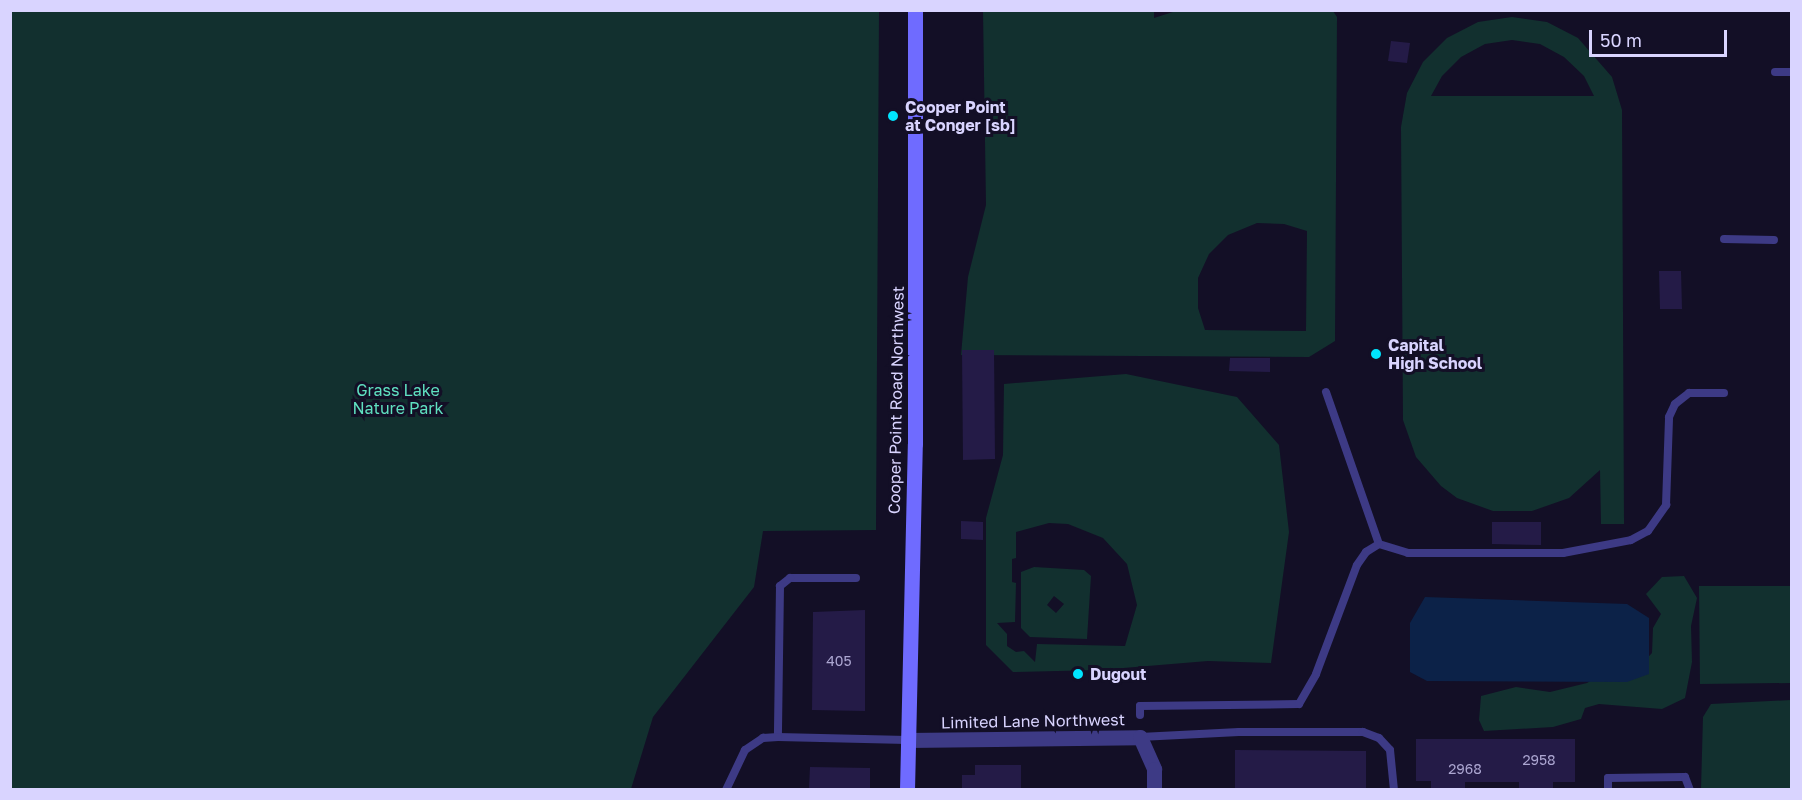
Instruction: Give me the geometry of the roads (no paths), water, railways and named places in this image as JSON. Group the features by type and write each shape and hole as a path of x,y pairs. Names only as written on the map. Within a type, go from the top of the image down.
{"main road":[{"name":"Cooper Point Road Northwest","path":"907,789 915,444 915,10"}],"street":[{"name":"Limited Lane Northwest","path":"907,740 1140,737 1154,769 1154,789"}],"lane":[{"path":"1775,72 1791,72"},
{"path":"1724,239 1774,240"},
{"path":"1326,392 1379,544"},
{"path":"1140,715 1140,706 1299,704 1316,674 1357,565 1366,552 1379,544 1408,553 1563,553 1631,540 1648,531 1666,505 1669,417 1675,404 1689,393 1724,393"},
{"path":"778,737 780,586 790,578 856,578"},
{"path":"1140,737 1239,732 1363,732 1379,738 1390,750 1394,789"},
{"path":"726,789 745,750 764,738 907,740"},
{"path":"1608,789 1608,778 1685,777 1690,789"}],"water":[{"path":"1425,597 1627,604 1649,618 1649,674 1627,682 1427,681 1410,672 1410,623"}],"place":[{"name":"Cooper Point at Conger [sb]","path":"893,116"},
{"name":"Capital High School","path":"1376,354"},
{"name":"Dugout","path":"1078,674"}],"park label":[{"name":"Grass Lake Nature Park","path":"398,399"}]}
